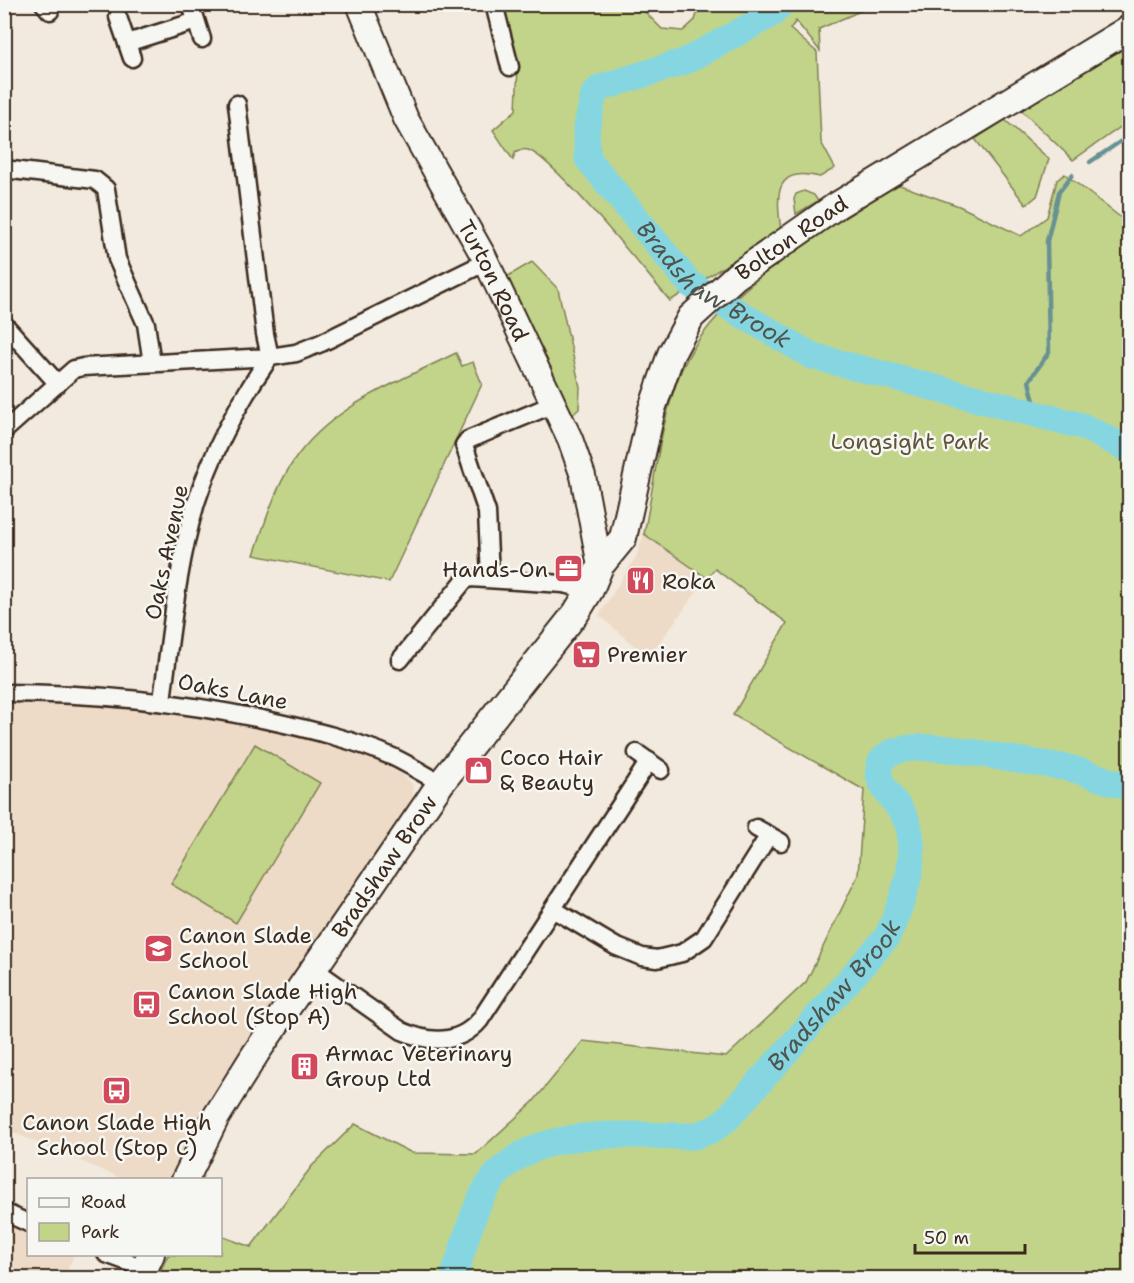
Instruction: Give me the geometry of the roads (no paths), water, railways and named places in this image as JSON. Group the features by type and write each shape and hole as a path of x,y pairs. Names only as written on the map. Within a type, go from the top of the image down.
{"main road":[{"name":"Turton Road","path":"359,4 406,119 486,262 554,404 583,476 600,566"},
{"name":"Bolton Road","path":"600,566 623,538 652,409 671,354 691,316 736,276 849,197 1130,28"},
{"name":"Bradshaw Brow","path":"186,1178 216,1117 314,969 441,783 576,613 590,590 600,566"}],"street":[{"path":"494,4 510,67"},
{"path":"118,17 129,51 193,13 202,39"},
{"path":"237,104 265,334 270,357"},
{"path":"4,169 95,180 106,189 117,259 146,324 152,363"},
{"path":"4,431 74,369 270,357 296,353 486,262"},
{"path":"4,324 58,384"},
{"name":"Oaks Avenue","path":"162,700 195,506 207,471 229,425 270,357"},
{"path":"490,577 487,512 464,445 468,441 554,404"},
{"path":"400,660 464,582 470,578 490,577 563,584 590,590"},
{"name":"Oaks Lane","path":"4,693 57,693 162,700 253,717 346,740 393,757 441,783"},
{"path":"314,969 402,1031 427,1040 453,1038 465,1034 480,1020 649,761"},
{"path":"553,909 635,955 657,959 682,953 696,945 709,932 769,835"},
{"path":"4,1212 27,1222"},
{"path":"112,1256 145,1267"}],"waterway":[{"name":"Bradshaw Brook","path":"781,4 772,14 686,61 600,88 594,94 586,131 588,159 690,284 812,356 1082,426 1130,450"},
{"path":"1090,162 1130,135"},
{"path":"1037,414 1029,381 1049,352 1047,241 1059,192 1072,175"},
{"name":"Bradshaw Brook","path":"453,1278 477,1206 499,1172 522,1155 548,1144 576,1138 606,1135 695,1136 714,1129 728,1118 887,937 908,881 911,851 905,817 880,779 880,763 890,753 907,748 974,752 1073,769 1130,787"}],"place":[{"name":"Hands-On","path":"569,569"},
{"name":"Roka","path":"641,581"},
{"name":"Premier","path":"586,654"},
{"name":"Coco Hair & Beauty","path":"479,770"},
{"name":"Canon Slade School","path":"158,948"},
{"name":"Canon Slade High School (Stop A)","path":"147,1004"},
{"name":"Armac Veterinary Group Ltd","path":"304,1066"},
{"name":"Canon Slade High School (Stop C)","path":"117,1090"}],"park label":[{"name":"Longsight Park","path":"910,441"}]}
